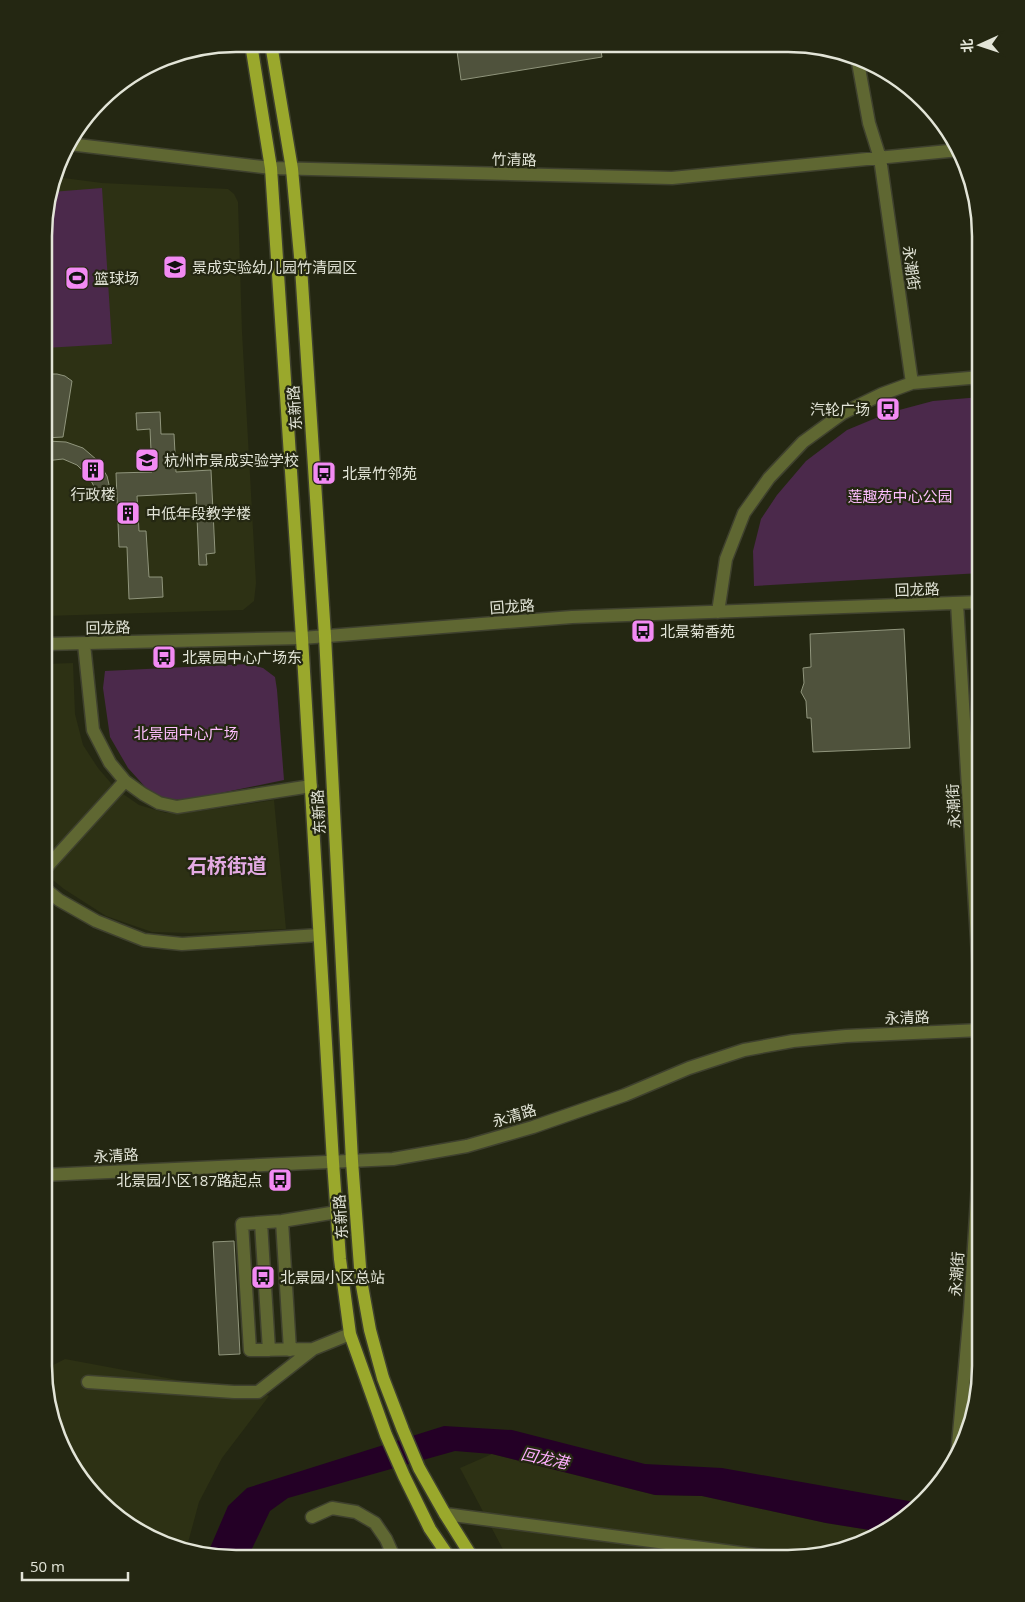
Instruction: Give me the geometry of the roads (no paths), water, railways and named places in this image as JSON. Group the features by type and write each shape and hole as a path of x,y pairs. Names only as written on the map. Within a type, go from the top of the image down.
{"main road":[{"name":"东新路","path":"252,52 271,168 340,1259 350,1334 386,1435 430,1529 444,1550"},
{"name":"东新路","path":"272,52 292,169 301,267 325,636 352,1161 361,1280 370,1330 383,1378 403,1430 420,1468 468,1550"}],"street":[{"name":"永潮街","path":"859,67 869,123 880,158 912,383"},
{"name":"竹清路","path":"77,145 271,168 672,178 951,151"},
{"path":"718,612 726,559 744,513 769,478 803,442 843,413 882,394 912,383 972,378"},
{"name":"回龙路","path":"52,644 302,638 572,617 972,602"},
{"name":"永潮街","path":"957,603 972,856"},
{"path":"84,644 92,730 110,763 124,781 159,803 177,806 311,786"},
{"path":"52,861 124,781"},
{"path":"52,894 96,921 144,940 182,944 319,935"},
{"name":"永清路","path":"52,1175 393,1159 477,1143 533,1127 624,1095 689,1068 744,1050 793,1041 846,1036 972,1030"},
{"path":"312,1349 250,1350 242,1224 282,1221 337,1212"},
{"path":"282,1221 290,1350"},
{"path":"261,1222 269,1350"},
{"name":"永潮街","path":"959,1434 972,1271"},
{"path":"88,1382 258,1392 312,1349 350,1334"},
{"path":"312,1517 332,1508 356,1512 375,1523 391,1550"},
{"path":"445,1514 719,1550"}],"water":[{"name":"回龙港","path":"444,1426 512,1430 645,1464 722,1468 913,1502 871,1530 826,1523 702,1496 655,1495 492,1454 455,1451 288,1498 270,1511 251,1550 210,1548 228,1506 247,1488"}],"place":[{"name":"景成实验幼儿园竹清园区","path":"175,267"},
{"name":"篮球场","path":"77,278"},
{"name":"汽轮广场","path":"888,409"},
{"name":"杭州市景成实验学校","path":"147,460"},
{"name":"行政楼","path":"93,470"},
{"name":"北景竹邻苑","path":"324,473"},
{"name":"中低年段教学楼","path":"128,513"},
{"name":"北景菊香苑","path":"643,631"},
{"name":"北景园中心广场东","path":"164,657"},
{"name":"北景园小区187路起点","path":"280,1180"},
{"name":"北景园小区总站","path":"263,1277"}],"district":[{"name":"石桥街道","path":"227,865"}],"park label":[{"name":"莲趣苑中心公园","path":"900,496"},
{"name":"北景园中心广场","path":"186,733"}]}
